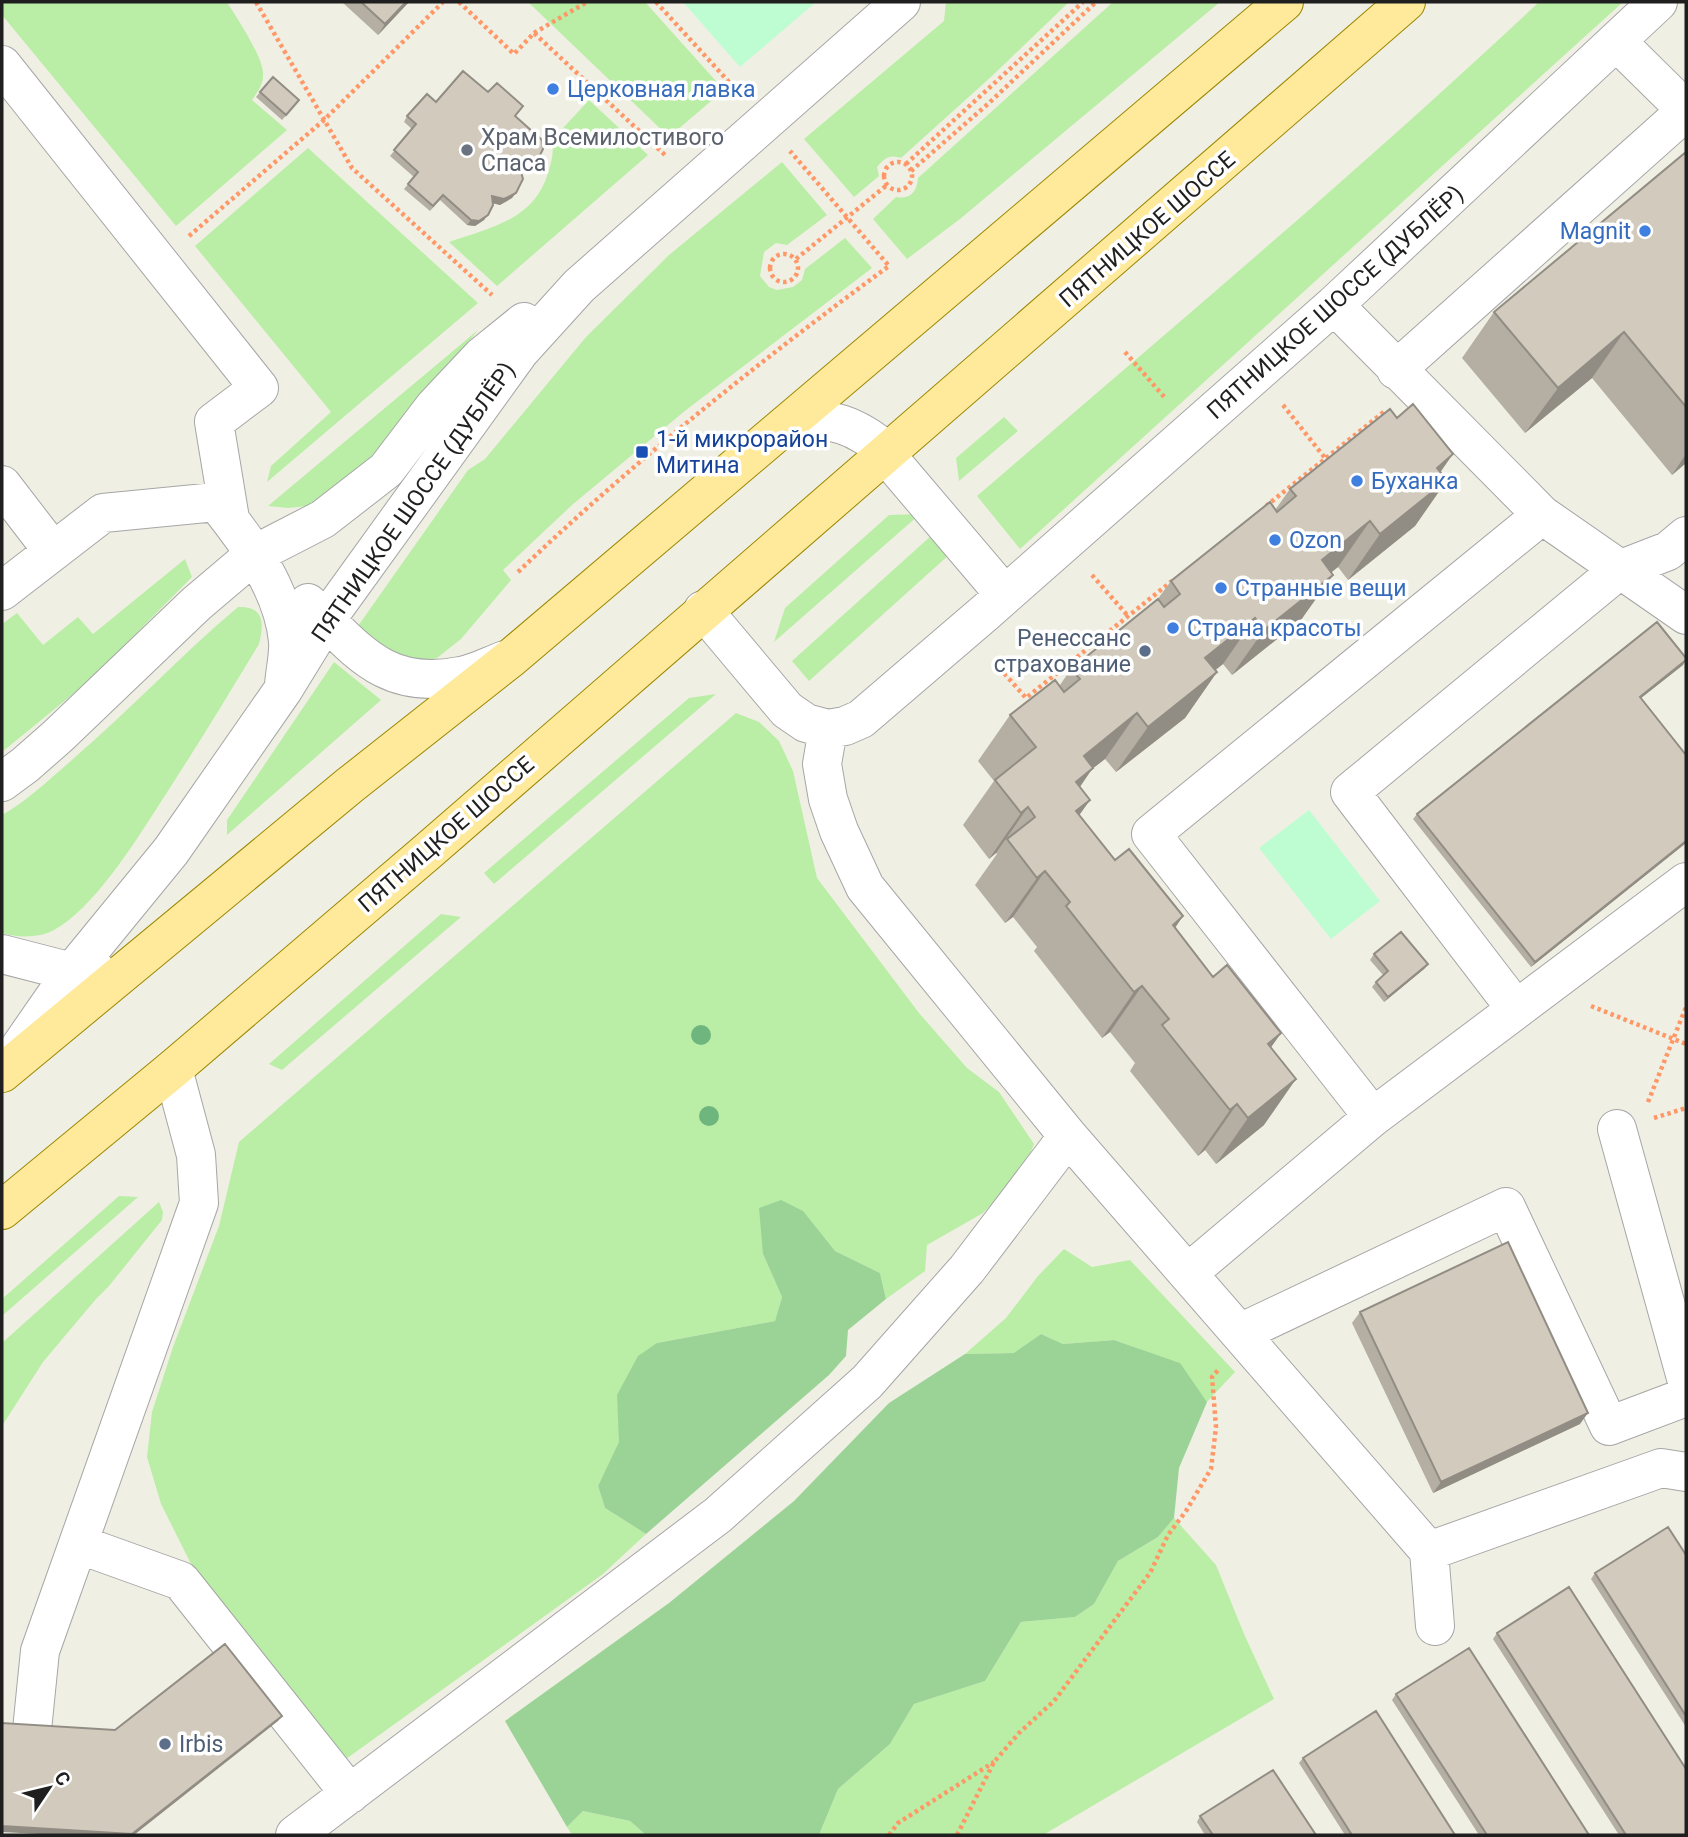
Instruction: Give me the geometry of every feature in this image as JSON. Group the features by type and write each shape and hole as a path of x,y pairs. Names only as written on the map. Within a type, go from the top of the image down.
{"main road":[{"path":"2,1073 350,785 511,658 1284,2"},
{"name":"ПЯТНИЦКОЕ ШОССЕ","path":"2,1210 173,1069 416,861 1406,2"},
{"path":"2,1228 51,1169"}],"street":[{"name":"ПЯТНИЦКОЕ ШОССЕ (ДУБЛЁР)","path":"2,1073 72,972 171,851 283,690 326,620 520,351 579,286 901,2"},
{"name":"ПЯТНИЦКОЕ ШОССЕ (ДУБЛЁР)","path":"828,729 845,726 873,710 1005,595 1334,305 1658,2"},
{"path":"1405,379 1686,111 1617,42"},
{"path":"2,65 259,388 214,422 223,511 255,554 349,644 373,664 391,673 422,679 460,676 511,658"},
{"path":"2,782 58,736 196,604 255,554 323,519 387,470 434,407 482,356 529,318 579,286"},
{"path":"1334,305 1542,515 1686,615"},
{"path":"786,425 841,422 875,442 1005,595"},
{"path":"2,485 52,550"},
{"path":"2,591 103,513 223,511"},
{"path":"1373,1118 1151,834 1542,515"},
{"path":"1516,1009 1350,792 1619,570 1668,551 1686,536"},
{"path":"255,554 280,606 288,643 283,690"},
{"path":"703,610 787,710 806,723 828,729 822,764 828,799 839,831 865,887 1068,1136 1429,1551 1435,1626"},
{"path":"1188,1273 1373,1118 1686,882"},
{"path":"2,954 72,972 132,965"},
{"path":"32,1730 40,1651 199,1203 196,1155 173,1069"},
{"path":"1631,1120 1686,1378"},
{"path":"295,1835 719,1515 867,1382 967,1269 1068,1136"},
{"path":"1243,1336 1506,1207 1609,1426 1686,1397"},
{"path":"1429,1551 1661,1468 1686,1472"},
{"path":"78,1544 181,1581 350,1794"}],"path":[{"path":"256,2 352,168 500,302"},
{"path":"158,261 324,120 443,2"},
{"path":"459,2 514,54 534,33 587,2"},
{"path":"656,2 741,97"},
{"path":"906,164 1083,2"},
{"path":"911,171 989,103 1096,2"},
{"path":"534,33 665,155"},
{"path":"518,572 579,514 695,415 889,266 790,151"},
{"path":"896,162 906,164 911,171 912,180 906,188 896,190 887,185 884,176 887,167 896,162"},
{"path":"796,259 887,185"},
{"path":"780,253 796,259 798,268 795,277 788,282 779,282 772,276 769,267 772,258 780,253"},
{"path":"1125,352 1174,407"},
{"path":"1263,508 1325,458 1405,379"},
{"path":"1282,404 1325,458"},
{"path":"1092,575 1128,616"},
{"path":"995,663 1026,698 1180,575"},
{"path":"1562,975 1584,1003 1686,1044"},
{"path":"1631,1120 1673,1039 1686,1007"},
{"path":"957,1835 994,1762 1019,1733 1054,1701 1150,1573 1168,1535 1211,1469 1216,1427 1212,1377 1243,1336"},
{"path":"889,1835 898,1823 994,1762"}],"green space":[{"path":"2,2 227,2 249,38 262,69 262,83 252,100 287,130 176,226 2,15"},
{"path":"528,2 645,2 724,90 669,137"},
{"path":"683,2 816,2 740,67"},
{"path":"946,2 1069,2 901,158 890,157 882,161 877,167 879,176 854,197 804,139 944,21"},
{"path":"1113,2 1220,2 960,219 907,259 873,219 896,197 912,194 918,178"},
{"path":"1539,2 1623,2 1020,549 977,496 1331,190"},
{"path":"589,100 648,155 497,286 449,242 509,220 532,202 549,169 553,153 552,140"},
{"path":"308,148 478,303 267,482 271,466 331,412 195,246"},
{"path":"782,162 827,215 787,245 776,243 764,252 760,276 769,287 777,290 793,287 802,280 805,269 845,238 872,268 686,410 572,505 503,570 511,580 461,639 437,658 423,662 389,656 358,626 468,470 485,459 586,337 669,255"},
{"path":"478,330 421,403 355,476 308,506 268,506"},
{"path":"1004,417 1018,431 959,481 956,458"},
{"path":"919,514 774,642 785,608 889,515"},
{"path":"932,535 950,554 809,681 792,661"},
{"path":"185,559 192,577 89,681 2,752 2,624 17,613 43,645 78,617 93,634"},
{"path":"238,607 247,607 258,613 262,623 259,644 124,857 83,907 54,930 42,935 28,936 2,933 2,815 30,796 73,759"},
{"path":"334,662 381,700 227,835 227,820"},
{"path":"716,694 494,884 484,873 689,698"},
{"path":"736,713 759,722 779,741 793,771 817,878 919,1013 967,1068 999,1092 1034,1144 1023,1172 983,1213 927,1245 925,1271 886,1299 880,1273 835,1251 763,1254 782,1297 775,1321 657,1343 617,1395 620,1442 598,1486 605,1508 646,1534 603,1574 346,1759 191,1564 161,1504 147,1457 152,1412 173,1347 219,1226 239,1142"},
{"path":"1309,810 1380,901 1331,939 1259,848"},
{"path":"441,914 461,917 282,1070 269,1064"},
{"path":"119,1196 138,1197 2,1316 2,1299"},
{"path":"781,1200 803,1211 835,1251 880,1273 886,1299 848,1330 846,1356 829,1375 646,1534 605,1508 598,1486 619,1442 617,1395 638,1356 657,1343 775,1321 782,1297 763,1254 759,1208"},
{"path":"159,1202 163,1212 162,1220 43,1362 2,1426 2,1343"},
{"path":"1064,1249 1092,1267 1130,1260 1235,1372 1207,1402 1179,1363 1114,1340 1063,1344 1041,1334 1015,1353 965,1354 1006,1318 1038,1276"},
{"path":"1041,1334 1063,1344 1114,1340 1180,1363 1207,1402 1179,1468 1174,1518 1158,1537 1118,1561 1094,1604 1075,1617 1021,1622 985,1681 914,1704 890,1744 838,1789 819,1835 646,1835 630,1821 583,1811 567,1827 505,1721 669,1603 794,1501 889,1403 965,1354 1014,1353"},
{"path":"1174,1518 1216,1565 1274,1699 1043,1835 819,1835 838,1789 890,1744 914,1704 985,1681 1021,1622 1075,1617 1094,1604 1118,1561 1158,1537"},
{"path":"583,1811 630,1821 646,1835 572,1835 567,1827"}],"building":[{"path":"361,2 406,2 385,24"},
{"name":"Храм Всемилостивого Спаса","path":"463,71 488,92 497,83 523,106 515,116 542,140 543,149 538,159 528,166 519,165 523,179 516,193 504,199 492,196 493,205 488,215 479,221 471,220 443,195 433,206 408,184 418,172 394,150 416,124 407,116 427,94 436,102"},
{"path":"273,77 299,100 286,115 260,92"},
{"path":"1686,152 1686,407 1624,332 1558,388 1494,312"},
{"path":"1413,404 1453,454 1437,468 1447,480 1380,534 1370,521 1322,560 1333,575 1264,630 1255,618 1205,658 1217,672 1148,727 1137,713 1084,756 1093,768 1076,782 1090,800 1076,811 1115,860 1129,849 1183,916 1173,925 1213,977 1227,965 1281,1033 1268,1044 1296,1079 1248,1118 1237,1104 1230,1110 1162,1025 1169,1019 1142,986 1134,992 1066,906 1070,902 1045,871 1037,878 1007,839 1035,817 1028,807 1021,813 995,780 1036,747 1010,715 1055,680 1064,692 1080,679 1071,669 1158,599 1164,607 1180,594 1171,581 1270,502 1277,512 1296,496 1290,489 1390,409 1397,418"},
{"path":"1657,622 1686,660 1640,697 1686,755 1686,841 1535,962 1417,814"},
{"path":"1401,932 1428,964 1388,997 1376,982 1388,971 1374,954"},
{"path":"1508,1242 1588,1413 1441,1482 1360,1312"},
{"path":"1668,1527 1686,1555 1686,1716 1595,1573"},
{"path":"1569,1587 1686,1769 1686,1835 1626,1835 1497,1633"},
{"path":"225,1644 282,1716 132,1834 2,1826 2,1723 115,1730"},
{"path":"1469,1648 1589,1835 1487,1835 1396,1694"},
{"path":"1376,1711 1455,1835 1352,1835 1303,1758"},
{"path":"1273,1770 1316,1835 1213,1835 1200,1816"}],"place":[{"name":"Церковная лавка","path":"553,89"},
{"name":"Храм Всемилостивого Спаса","path":"467,150"},
{"name":"Magnit","path":"1645,231"},
{"name":"1-й микрорайон Митина","path":"642,452"},
{"name":"Буханка","path":"1357,481"},
{"name":"Ozon","path":"1275,540"},
{"name":"Странные вещи","path":"1221,588"},
{"name":"Страна красоты","path":"1173,628"},
{"name":"Ренессанс страхование","path":"1145,651"},
{"name":"Irbis","path":"165,1744"}]}
